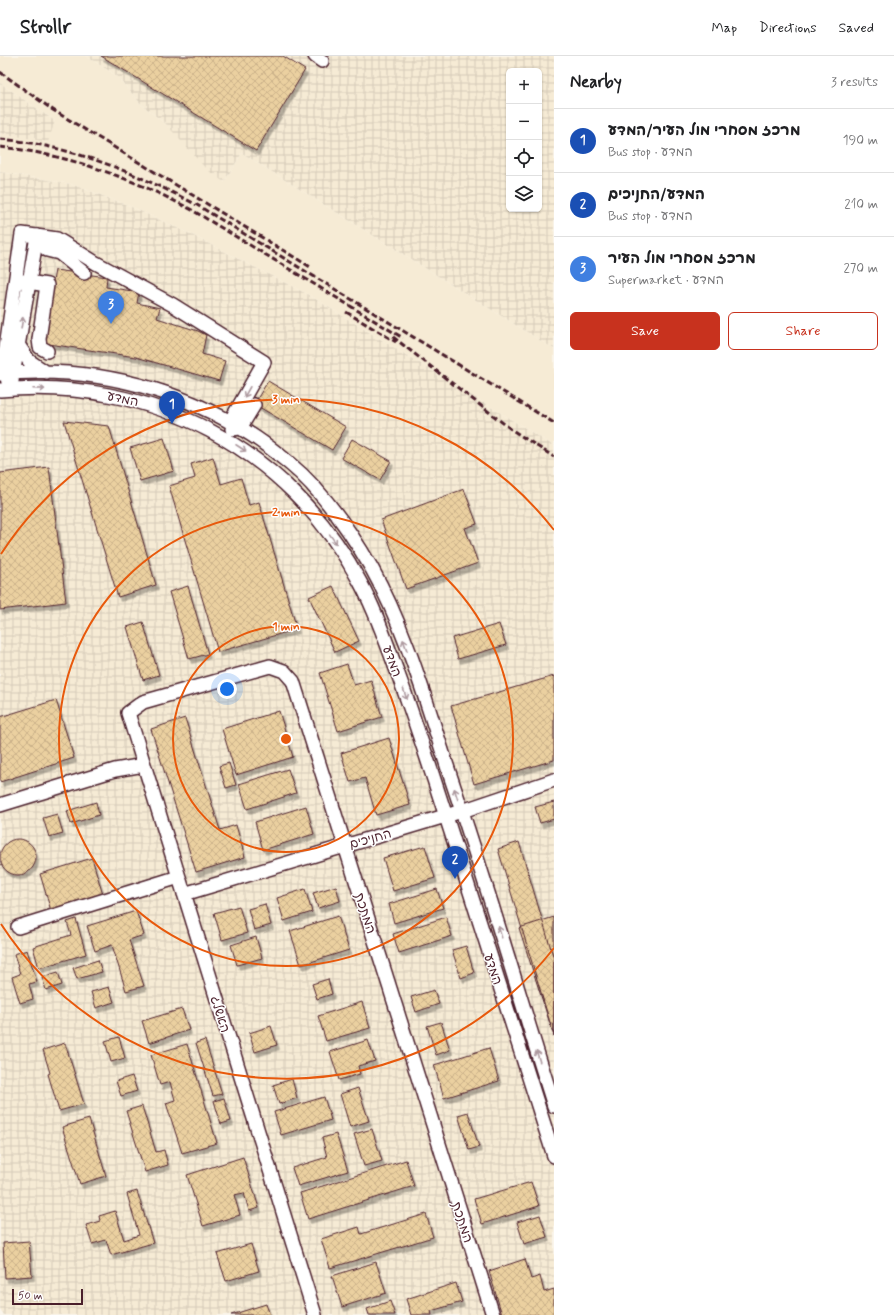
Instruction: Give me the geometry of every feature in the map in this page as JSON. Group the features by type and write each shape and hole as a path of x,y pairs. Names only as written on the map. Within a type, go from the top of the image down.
{"street":[{"path":"5,389 11,308 22,234 37,236 57,240 173,305 264,362 235,425"},
{"path":"37,236 47,250 59,253 84,273"},
{"path":"8,347 29,283 37,236"},
{"path":"15,280 47,286 39,339 40,347 47,351"},
{"path":"0,301 11,308"},
{"path":"8,347 47,373"},
{"name":"המדע","path":"6,374 47,373 106,378 145,386 182,398 235,425 290,464 330,505 371,567 404,639 462,811 554,1106"},
{"name":"המדע","path":"5,389 73,391 108,394 142,402 172,412 210,429 248,453 276,474 301,498 324,525 349,563 378,618 446,816 554,1156"},
{"path":"210,429 235,425 254,405"},
{"name":"המתכת","path":"128,713 143,702 270,666 284,671 293,681 493,1315"},
{"name":"האשלג","path":"128,713 315,1315"},
{"path":"0,805 115,770 144,765"},
{"name":"החניכים","path":"184,894 446,816 554,780"},
{"path":"18,927 179,877"}],"shaded area":[{"path":"0,56 86,56 117,76 141,104 166,124 224,182 242,153 554,349 554,446 307,294 188,233 127,205 71,184 0,172 0,133 13,134 55,121 0,83"},
{"path":"86,56 554,56 554,349 242,153 224,182 206,169 166,124 141,104 117,76"},
{"path":"0,83 55,121 48,142 0,133"},
{"path":"0,172 71,184 127,205 188,233 307,294 554,446 554,1315 4,1315 0,1309"}],"building":[{"path":"101,56 283,56 305,70 256,151"},
{"path":"55,270 107,277 106,287 139,292 137,303 160,308 157,318 206,335 202,354 225,361 219,381 136,357 42,343"},
{"path":"268,381 346,427 332,450 254,404"},
{"path":"64,421 109,426 156,585 118,597"},
{"path":"164,438 174,471 140,481 130,448"},
{"path":"352,439 391,461 380,480 341,458"},
{"path":"213,457 221,484 241,478 249,505 259,502 297,629 218,652 169,486 195,478 191,464"},
{"path":"49,467 66,602 0,610 0,473"},
{"path":"464,489 477,524 465,528 478,563 406,589 381,520"},
{"path":"188,586 208,654 189,659 169,592"},
{"path":"333,586 359,641 335,652 309,597"},
{"path":"143,622 159,675 143,680 127,627"},
{"path":"499,624 506,645 458,659 452,638"},
{"path":"347,664 354,685 371,680 382,717 338,731 320,673"},
{"path":"554,676 554,760 474,784 451,706"},
{"path":"56,700 74,758 0,782 0,717"},
{"path":"279,711 293,757 236,775 222,729"},
{"path":"185,718 220,830 236,825 245,857 196,872 151,729"},
{"path":"389,738 410,805 376,815 365,778 350,782 341,753"},
{"path":"229,763 236,785 226,788 219,766"},
{"path":"288,769 296,793 247,809 239,784"},
{"path":"96,802 99,815 71,824 67,811"},
{"path":"554,802 554,819 540,823 535,807"},
{"path":"306,806 314,834 263,850 255,822"},
{"path":"57,814 63,833 49,837 43,818"},
{"path":"22,839 31,844 35,850 35,864 31,870 22,875 14,875 5,870 1,864 0,853 5,844 11,840"},
{"path":"519,842 554,959 554,1036 498,849"},
{"path":"425,846 435,878 393,891 383,858"},
{"path":"92,858 103,895 51,911 40,874"},
{"path":"336,886 340,901 318,908 313,893"},
{"path":"305,889 312,912 284,921 277,898"},
{"path":"437,889 443,908 394,923 389,904"},
{"path":"265,904 271,925 254,930 248,909"},
{"path":"239,906 247,933 222,940 214,913"},
{"path":"136,911 144,935 129,940 144,986 126,991 112,945 95,951 87,926"},
{"path":"338,916 349,950 301,965 290,931"},
{"path":"446,917 452,936 399,953 393,934"},
{"path":"554,917 554,1036 519,928"},
{"path":"76,919 86,954 39,968 33,947 71,935 67,922"},
{"path":"256,937 262,958 237,965 231,945"},
{"path":"466,946 474,973 461,978 452,950"},
{"path":"27,950 37,982 29,984 33,999 20,1003 12,977 20,974 14,954"},
{"path":"98,960 102,972 77,979 73,968"},
{"path":"58,972 62,985 46,990 42,977"},
{"path":"328,979 332,994 317,999 312,984"},
{"path":"109,987 114,1002 96,1008 91,992"},
{"path":"434,990 439,1004 416,1012 411,997"},
{"path":"362,1002 370,1028 326,1041 318,1016"},
{"path":"182,1009 189,1030 149,1043 142,1021"},
{"path":"441,1022 450,1050 436,1055 427,1026"},
{"path":"271,1026 277,1045 255,1052 249,1033"},
{"path":"119,1037 125,1058 111,1062 105,1041"},
{"path":"205,1040 222,1094 213,1096 196,1043"},
{"path":"368,1040 375,1061 358,1066 360,1074 339,1080 330,1052"},
{"path":"65,1043 84,1104 59,1111 48,1074 50,1073 43,1050"},
{"path":"187,1044 217,1143 182,1153 166,1103 175,1100 170,1082 160,1085 151,1055"},
{"path":"489,1048 499,1081 444,1098 434,1065"},
{"path":"132,1076 137,1091 121,1096 116,1081"},
{"path":"292,1079 297,1098 279,1104 273,1085"},
{"path":"358,1088 369,1121 350,1127 340,1094"},
{"path":"324,1097 331,1120 281,1135 274,1112"},
{"path":"224,1098 231,1121 221,1124 214,1101"},
{"path":"142,1106 156,1152 164,1150 168,1165 145,1172 126,1111"},
{"path":"468,1112 479,1147 469,1150 458,1115"},
{"path":"89,1119 106,1176 80,1184 62,1127"},
{"path":"372,1129 382,1161 364,1166 354,1134"},
{"path":"336,1134 348,1171 298,1186 292,1168 327,1157 322,1138"},
{"path":"243,1157 259,1208 249,1211 244,1193 234,1195 240,1215 203,1226 187,1175"},
{"path":"406,1160 414,1186 308,1219 300,1193"},
{"path":"531,1182 539,1206 482,1224 474,1199"},
{"path":"137,1191 153,1243 111,1255 106,1240 92,1244 86,1225 100,1221 99,1216 115,1211 124,1240 139,1235 127,1194"},
{"path":"426,1214 433,1237 330,1268 321,1239 359,1227 361,1234"},
{"path":"540,1215 547,1237 524,1244 517,1222"},
{"path":"29,1241 32,1276 5,1278 3,1243"},
{"path":"251,1244 259,1271 226,1281 217,1254"},
{"path":"525,1259 531,1279 540,1276 544,1292 554,1289 554,1315 502,1315 489,1271"},
{"path":"376,1262 386,1293 342,1307 332,1276"},
{"path":"456,1283 462,1302 431,1311 432,1315 411,1315 406,1299"},
{"path":"390,1301 395,1315 369,1315 367,1309"},
{"path":"266,1304 270,1315 231,1315"}],"railway":[{"path":"0,72 53,110 312,268"},
{"path":"0,139 52,147 77,154 102,162 174,193 197,205 554,423"},
{"path":"0,147 50,155 99,169 169,198 192,210 403,338"},
{"path":"346,312 396,342"},
{"path":"393,337 512,430 554,457"}],"place":[{"name":"מרכז מסחרי מול העיר","path":"111,324"},
{"name":"מרכז מסחרי מול העיר/המדע","path":"172,424"},
{"name":"המדע/החניכים","path":"455,879"}]}
